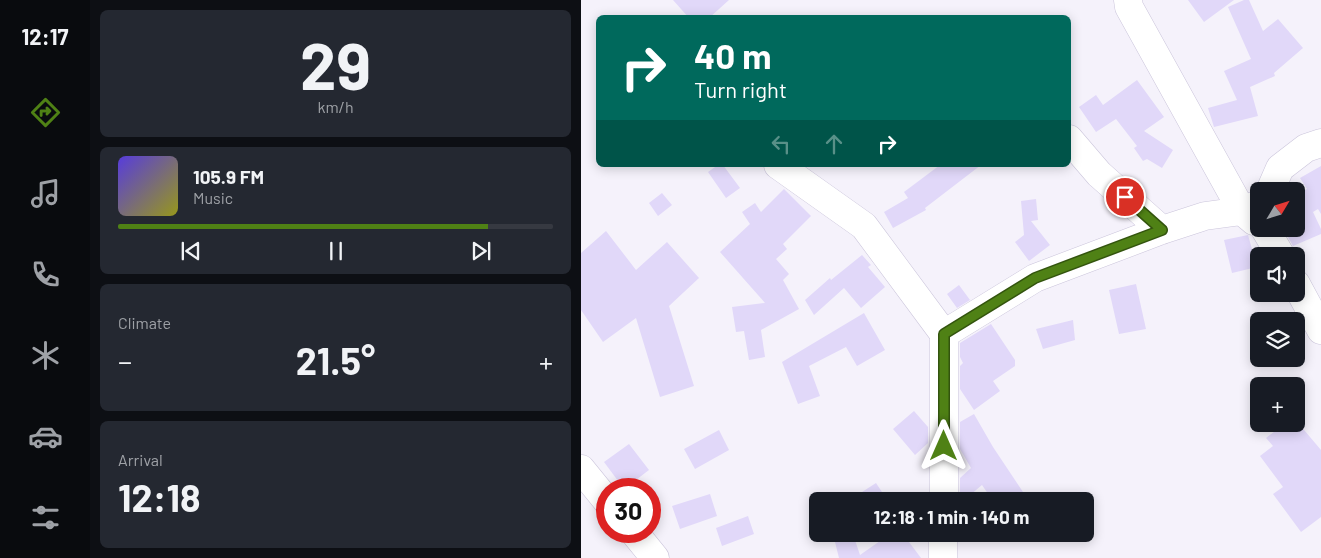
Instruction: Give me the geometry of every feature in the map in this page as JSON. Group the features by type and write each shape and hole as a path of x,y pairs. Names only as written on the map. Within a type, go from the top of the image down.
{"street":[{"path":"1128,0 1129,7 1250,208"},
{"path":"1071,141 1099,174 1162,230"},
{"path":"1274,182 1280,168 1306,148 1321,143"},
{"path":"781,167 864,226 944,334 943,492"},
{"path":"944,334 1035,278 1162,230 1205,216 1250,213"},
{"path":"1305,301 1321,330"},
{"path":"581,469 596,487"},
{"path":"943,542 943,558"},
{"path":"643,543 655,558"}],"building":[{"path":"673,0 729,0 712,15 686,15"},
{"path":"1188,0 1234,0 1204,22"},
{"path":"1244,0 1249,0 1263,31 1278,19 1303,48 1274,73 1275,76 1250,87 1258,116 1214,127 1208,108 1237,100 1224,71 1251,59 1228,7"},
{"path":"1137,80 1164,117 1144,131 1173,150 1162,168 1147,159 1143,161 1134,148 1137,146 1116,119 1096,132 1079,107 1096,95 1103,105"},
{"path":"1321,166 1321,214 1318,209 1313,212 1321,229 1321,234 1293,246 1288,238 1305,238 1305,190 1307,189 1305,182 1303,182 1300,178"},
{"path":"715,167 724,167 740,188 726,198 708,172"},
{"path":"937,167 978,167 925,208 926,210 893,228 884,212 908,198 904,192"},
{"path":"784,189 811,216 783,244 787,249 776,259 789,274 783,280 799,309 761,330 765,357 749,360 744,331 736,332 732,307 765,303 720,252 750,224 742,212 755,203 761,212"},
{"path":"662,193 672,205 658,216 649,203"},
{"path":"1036,199 1038,220 1031,221 1050,245 1029,261 1015,242 1024,235 1021,201"},
{"path":"606,231 636,270 667,242 699,278 669,306 694,386 660,397 636,318 603,342 581,310 581,253"},
{"path":"1248,235 1251,247 1250,269 1232,273 1224,240"},
{"path":"862,255 871,265 868,267 885,287 861,308 844,288 814,315 805,300 830,278 831,280"},
{"path":"1136,284 1146,329 1119,334 1109,290"},
{"path":"959,285 970,300 957,308 947,294"},
{"path":"864,313 885,350 857,366 846,347 809,366 820,396 798,404 782,362"},
{"path":"1073,320 1075,340 1043,349 1036,329"},
{"path":"991,324 1015,360 1015,366 993,381 1000,391 974,410 960,389 960,366 963,363 960,357 960,343"},
{"path":"914,411 928,427 928,443 915,455 893,429"},
{"path":"974,414 1023,492 987,492 982,485 974,492 960,492 960,478 971,468 960,449 960,422"},
{"path":"719,430 729,450 695,469 684,449"},
{"path":"1305,431 1321,450 1321,517 1301,532 1273,494 1283,487 1260,456 1273,446 1266,438 1274,432"},
{"path":"629,444 649,470 638,478 616,478 604,462"},
{"path":"876,483 882,492 862,492"},
{"path":"710,494 717,516 680,529 672,506"},
{"path":"748,516 754,534 722,546 716,528"},
{"path":"835,542 856,542 860,555 879,542 909,542 921,558 839,558"}],"route":[{"path":"944,446 944,334 1035,278 1162,230 1125,197"}]}
